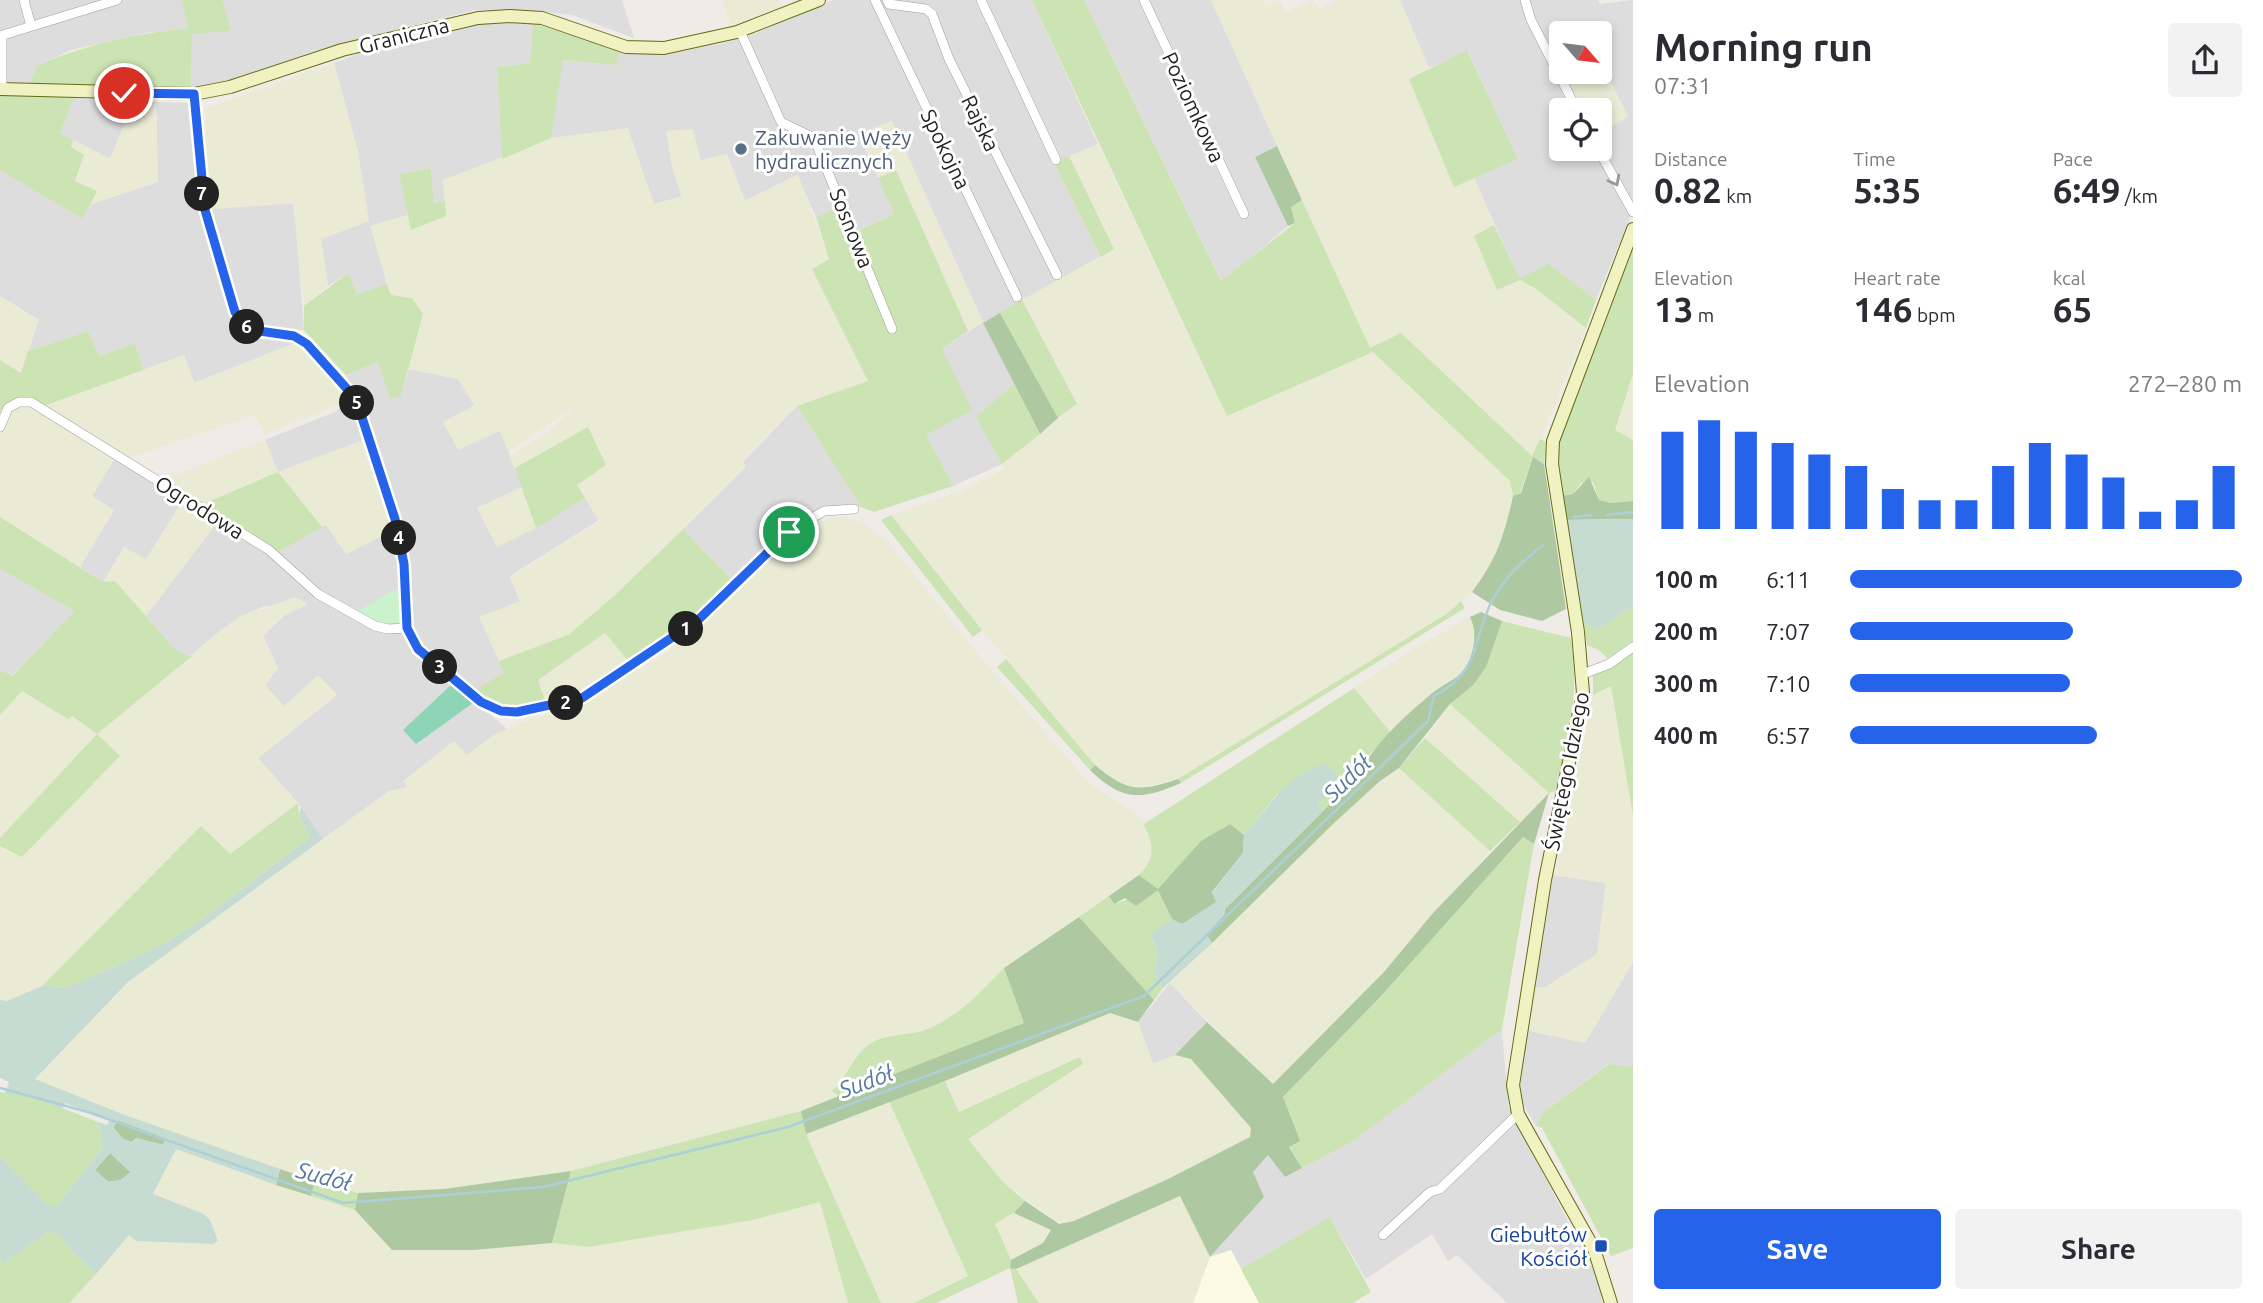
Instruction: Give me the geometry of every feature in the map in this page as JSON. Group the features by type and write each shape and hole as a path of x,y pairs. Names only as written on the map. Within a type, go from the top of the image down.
{"street":[{"path":"24,0 31,26"},
{"path":"1,89 1,36 117,0"},
{"name":"Graniczna","path":"1,89 194,94 223,89 384,39 485,17 542,18 618,44 642,49 664,48 740,31 819,0"},
{"name":"Spokojna","path":"875,0 1017,297"},
{"name":"Rajska","path":"887,0 889,4 926,9 932,14 949,59 1057,275"},
{"path":"981,0 1056,160"},
{"name":"Poziomkowa","path":"1144,0 1244,214"},
{"path":"1525,0 1531,20 1571,98"},
{"name":"Sosnowa","path":"740,31 781,122 814,138 892,329"},
{"path":"194,94 205,210 235,312 252,330 294,336 307,344 356,399 395,519 404,564 407,628 418,649 487,705 517,712 557,706 592,692 698,620 789,532 824,511 854,509"},
{"path":"1605,161 1633,212"},
{"name":"Świętego Idziego","path":"1611,1303 1594,1249 1518,1114 1513,1085 1518,1039 1545,880 1579,721 1583,674 1552,452 1559,419 1633,229"},
{"name":"Ogrodowa","path":"0,427 8,408 19,402 31,402 269,550 318,594 374,626 388,629 407,628"},
{"path":"1583,674 1609,664 1633,647"},
{"path":"1383,1236 1430,1192 1440,1189 1518,1114"}],"shaded area":[{"path":"0,0 182,0 189,28 147,33 71,50 37,66 30,83 0,82"},
{"path":"222,0 622,0 634,38 572,15 531,10 474,10 317,50 227,83 191,89 192,34 223,5"},
{"path":"722,0 779,0 782,6 731,26"},
{"path":"833,0 1032,0 1098,144 1054,163 1101,257 983,323 1014,384 977,417 1002,464 953,486 925,435 942,349 983,322 892,121 859,134 894,214 856,231 844,204 816,217 797,175 745,201 727,154 672,167 682,197 654,204 643,179 576,136 551,138 562,60 615,65 620,51 665,54 719,44 749,36"},
{"path":"1084,0 1211,0 1277,146 1255,157 1288,226 1222,282"},
{"path":"1211,0 1262,0 1266,6 1279,0 1286,12 1313,0 1319,9 1338,0 1400,0 1429,68 1410,79 1454,186 1474,178 1494,225 1474,236 1497,290 1520,280 1535,287 1586,328 1533,457 1401,333 1370,348"},
{"path":"1400,0 1598,0 1600,4 1633,0 1633,210 1596,300 1548,263 1520,280 1474,178 1518,159 1468,51 1429,68","holes":["1549,21 1612,21 1612,84 1628,116 1612,126 1612,161 1549,161 1549,98 1576,98 1568,84 1549,84"]},
{"path":"477,23 533,23 530,63 497,67 502,159 443,180 445,201 434,203 431,168 399,174 408,215 371,226 387,284 357,294 348,273 328,286 321,239 369,221 358,152 334,63 403,38"},
{"path":"334,63 358,152 369,221 321,239 328,286 304,306 293,203 211,209 206,174 206,108"},
{"path":"1568,84 1612,84 1628,117 1612,126 1612,98 1576,98"},
{"path":"74,98 134,102 110,159 60,133"},
{"path":"134,102 156,102 158,182 91,204 97,191 75,181 71,147 73,140 110,159"},
{"path":"156,102 188,103 202,216 237,329 253,338 295,343 194,383 184,355 143,370 135,343 99,356 88,331 28,351 39,320 0,296 0,169 83,219 91,204 158,182"},
{"path":"892,121 983,323 968,331 896,171 878,178 859,134"},
{"path":"628,128 654,204 682,196 672,167 666,131 693,129 701,161 726,154 745,201 798,175 829,259 812,269 868,381 797,406 743,461 746,467 593,616 568,635 548,645 499,661 479,617 520,601 510,577 599,521 577,485 588,427 515,468 509,456 547,433 578,404 508,451 500,431 458,450 443,422 475,405 458,379 409,369 423,314 391,295 370,226 408,215 411,229 446,216 443,180 551,138"},
{"path":"1098,144 1227,416 1373,352 1510,481 1514,489 1502,544 1491,567 1472,592 1448,613 1178,779 1138,789 1117,783 1095,765 1060,727 891,515 962,491 1004,469 1002,464 1077,404 1022,300 1113,249 1069,156"},
{"path":"294,203 304,330 258,327 244,318 211,209"},
{"path":"0,296 39,320 21,373 0,360"},
{"path":"295,343 321,363 347,392 337,405 264,434 255,415 127,459 44,406 184,355 194,383"},
{"path":"378,362 401,396 409,369 458,379 475,406 501,431 522,487 478,508 497,547 585,498 599,520 510,576 520,601 504,672 469,696 507,729 466,756 453,742 404,781 408,787 389,791 323,839 298,803 258,758 337,695 284,706 265,685 278,668 263,636 285,615 307,604 265,606 241,616 192,656 182,654 174,648 146,616 218,521 256,545 326,524 346,554 400,527 364,405 346,375"},
{"path":"1633,374 1633,440 1615,430"},
{"path":"350,399 366,439 278,472 265,440 335,412"},
{"path":"22,404 32,406 115,458 92,496 114,510 80,567 0,517 0,433 12,409"},
{"path":"797,406 861,507 849,505 821,508 787,530 732,580 683,529 745,467 743,462"},
{"path":"366,439 395,530 346,554 326,525 322,527 278,472"},
{"path":"265,440 278,472 203,504 162,480"},
{"path":"115,458 183,500 146,560 124,547 103,582 80,567 114,510 92,496"},
{"path":"522,487 536,528 497,547 477,508"},
{"path":"183,500 218,521 146,616 115,581 103,582 124,547 146,559"},
{"path":"834,517 861,521 889,543 981,658 1090,784 1135,813 1144,823 1154,850 1150,865 1139,875 1004,968 978,995 947,1020 923,1030 870,1043 861,1050 843,1081 832,1091 840,1097 793,1114 571,1171 444,1189 372,1195 349,1192 264,1164 35,1080 128,982 389,791 407,787 403,781 454,741 467,755 494,735 522,722 571,709 610,687 663,655 701,626 751,572 789,538 805,527"},
{"path":"1633,519 1633,606 1597,630 1583,622 1565,520"},
{"path":"0,569 76,611 11,676 0,670"},
{"path":"295,597 308,604 285,615 263,636 278,668 265,685 284,706 318,675 337,694 258,758 298,803 230,854 201,826 42,986 7,1001 0,1000 0,846 10,826 0,838 0,715 22,691 68,719 72,716 97,734 222,629 241,616"},
{"path":"1470,617 1474,625 1472,653 1463,670 1391,733 1354,688 1413,649"},
{"path":"605,633 630,663 587,691 546,703 538,680"},
{"path":"1611,685 1633,816 1633,962 1585,1043 1526,1030 1533,988 1545,987 1597,954 1606,883 1555,875 1593,695"},
{"path":"1450,704 1549,793 1520,822 1425,738"},
{"path":"1325,762 1339,778 1318,803 1323,811 1225,909 1224,915 1206,934 1212,943 1163,988 1154,974 1158,952 1150,934 1172,919 1182,924 1216,902 1212,893 1243,853 1244,835 1278,794 1299,776"},
{"path":"1399,768 1490,851 1384,972 1273,1085 1170,983 1333,824 1380,781"},
{"path":"301,807 323,839 128,982 35,1079 122,1114 280,1169 276,1185 176,1149 153,1194 204,1214 210,1220 218,1241 213,1244 136,1241 129,1235 96,1274 66,1245 60,1234 48,1232 4,1263 0,1257 0,1156 49,1206 57,1205 103,1148 98,1122 107,1125 110,1119 65,1103 62,1109 34,1097 5,1094 9,1082 0,1078 0,1000 7,1001 42,986 67,988 162,945 202,920 310,837 299,815","holes":["117,1120 165,1138 163,1145 136,1138 132,1142 123,1139 114,1128","110,1153 130,1172 121,1180 108,1182 95,1170"]},
{"path":"1553,875 1606,883 1597,954 1545,988 1533,988"},
{"path":"1633,962 1633,1067 1608,1064 1544,1112 1536,1126 1520,1099 1518,1075 1526,1030 1585,1043"},
{"path":"1170,983 1207,1022 1175,1055 1153,1064 1138,1022"},
{"path":"1110,1013 1138,1022 1153,1064 1175,1055 1191,1059 1251,1128 1250,1137 1166,1180 1074,1221 1059,1224 1003,1182 968,1139 1083,1064 1080,1057 959,1112 945,1081"},
{"path":"1502,1029 1508,1106 1598,1279 1602,1303 1507,1303 1457,1255 1448,1261 1432,1234 1366,1279 1330,1217 1241,1269 1231,1251 1210,1257 1264,1197 1252,1172 1268,1154 1285,1177 1352,1142"},
{"path":"889,1101 968,1276 914,1303 881,1303 806,1134"},
{"path":"176,1149 355,1210 392,1250 474,1250 552,1243 588,1247 753,1220 820,1202 848,1303 69,1303 129,1235 136,1241 218,1242 204,1214 153,1194"},
{"path":"1181,1196 1210,1257 1193,1303 1039,1303 1016,1269"},
{"path":"1014,1213 1051,1230 1043,1243 1011,1260 994,1224"},
{"path":"1231,1250 1259,1303 1193,1303 1210,1257"}],"green space":[{"path":"182,0 222,0 231,31 192,34 191,89 30,83 37,66 55,58 130,37 188,28"},
{"path":"1032,0 1084,0 1221,281 1295,223 1291,207 1302,200 1370,348 1401,333 1532,456 1540,439 1546,442 1544,464 1533,457 1520,493 1513,496 1510,481 1373,352 1227,416"},
{"path":"533,23 620,51 616,65 563,60 551,138 502,159 497,67 530,63"},
{"path":"1467,50 1518,159 1454,187 1409,79"},
{"path":"0,95 74,98 60,133 73,140 71,147 84,155 75,181 97,191 83,219 0,170"},
{"path":"1277,146 1302,200 1291,207 1295,223 1288,226 1255,157"},
{"path":"1069,156 1114,249 1101,257 1054,163"},
{"path":"431,168 434,203 445,201 446,216 411,230 399,174"},
{"path":"896,170 968,331 942,349 972,410 926,435 953,486 874,512 861,507 797,406 868,381 812,269 829,259 816,217 845,204 857,231 894,214 878,178"},
{"path":"1494,225 1520,279 1548,263 1596,300 1586,328 1535,288 1520,280 1497,290 1474,236"},
{"path":"1633,241 1633,374 1615,430 1633,440 1633,501 1610,503 1599,500 1593,482 1581,483 1573,494 1560,496 1557,457 1560,432"},
{"path":"348,273 357,294 387,284 391,295 412,298 423,314 401,396 390,399 378,362 346,375 304,330 304,306"},
{"path":"1022,300 1077,404 1058,418 1000,313"},
{"path":"1000,313 1058,418 1040,434 983,323"},
{"path":"88,331 99,356 135,343 143,370 44,406 29,398 16,398 0,412 0,360 21,373 28,351"},
{"path":"1014,384 1040,434 1002,464 976,417"},
{"path":"588,427 606,465 577,485 585,498 536,528 515,468"},
{"path":"1533,457 1544,464 1566,609 1542,621 1500,610 1472,592 1494,558 1513,496 1521,493"},
{"path":"278,472 322,527 278,552 203,504"},
{"path":"1589,477 1599,500 1610,503 1633,501 1633,519 1565,520 1560,496 1573,494"},
{"path":"891,515 982,630 973,637 881,520"},
{"path":"0,517 103,582 115,581 174,648 182,654 192,656 97,734 72,716 68,719 22,691 0,715 0,670 12,676 75,611 0,569"},
{"path":"683,529 732,580 671,634 630,663 605,633 538,680 546,703 503,706 475,691 504,672 499,661 568,635 614,596"},
{"path":"400,587 400,623 378,621 359,610"},
{"path":"1461,601 1465,608 1181,783 1178,779 1448,613"},
{"path":"1633,606 1633,642 1609,660 1599,650 1587,645 1583,622 1597,630"},
{"path":"1481,612 1502,621 1486,667 1473,685 1450,704 1399,768 1380,781 1333,824 1212,943 1206,934 1224,915 1225,909 1359,775 1373,752 1413,709 1462,672 1471,656 1474,643 1474,629 1470,617"},
{"path":"1502,621 1571,638 1574,679 1572,716 1555,791 1549,793 1450,704 1477,677"},
{"path":"1633,651 1633,816 1611,686 1593,695 1593,674"},
{"path":"1006,659 1095,765 1090,770 997,667"},
{"path":"451,685 473,703 416,744 403,730"},
{"path":"1354,688 1391,733 1367,757 1359,775 1323,811 1318,803 1278,793 1244,835 1230,824 1158,889 1172,919 1150,935 1158,952 1154,974 1163,988 1154,1000 1079,917 1109,896 1114,904 1157,889 1139,875 1149,863 1152,851 1144,824"},
{"path":"97,734 120,756 22,857 0,846 0,838"},
{"path":"1425,738 1520,822 1490,851 1399,768"},
{"path":"1095,765 1116,780 1134,787 1153,786 1178,779 1181,783 1155,793 1123,793 1090,770"},
{"path":"1549,793 1534,844 1523,837 1382,995 1283,1097 1300,1141 1289,1147 1302,1168 1285,1177 1268,1155 1253,1172 1264,1197 1210,1257 1180,1196 1016,1269 1010,1268 1011,1260 1043,1243 1051,1230 1014,1213 1025,1201 1059,1224 1074,1221 1166,1180 1250,1137 1251,1128 1191,1059 1175,1055 1207,1022 1273,1084 1384,972 1433,913"},
{"path":"298,803 299,815 310,837 202,920 162,945 67,988 42,986 201,826 230,854"},
{"path":"1230,824 1244,835 1243,853 1212,892 1217,902 1181,925 1172,919 1158,890 1136,906 1125,898 1114,904 1109,896 1139,875 1158,889 1201,841"},
{"path":"1523,837 1534,844 1502,1029 1352,1142 1302,1168 1289,1146 1299,1141 1282,1098 1382,995"},
{"path":"1079,917 1154,1000 1138,1022 1110,1013 945,1081 806,1134 801,1111 1024,1023 1004,968"},
{"path":"1004,968 1024,1023 840,1097 832,1091 868,1045 881,1039 925,1030 948,1019"},
{"path":"1080,1057 1083,1064 968,1139 1003,1182 1025,1201 1020,1209 995,1224 1011,1260 1011,1268 1016,1269 1039,1303 1018,1303 1010,1268 936,1303 914,1303 968,1276 889,1101 945,1081 959,1112"},
{"path":"1609,1064 1633,1067 1633,1248 1611,1256 1542,1128 1536,1126 1544,1112"},
{"path":"0,1092 34,1097 98,1122 103,1148 57,1205 49,1207 0,1156"},
{"path":"801,1111 806,1134 881,1303 848,1303 820,1202 753,1220 588,1247 552,1243 571,1171"},
{"path":"117,1120 166,1138 163,1145 136,1138 132,1142 123,1139 113,1128"},
{"path":"110,1153 131,1172 121,1180 108,1182 95,1170"},
{"path":"280,1169 315,1181 311,1196 276,1185"},
{"path":"571,1171 552,1243 474,1250 392,1250 355,1210 358,1193 444,1189"},
{"path":"315,1181 358,1193 355,1210 311,1196"},
{"path":"1330,1217 1371,1292 1353,1303 1259,1303 1241,1269"},
{"path":"48,1232 60,1234 66,1245 96,1274 69,1303 0,1303 0,1257 4,1263"}],"waterway":[{"name":"Sudół","path":"1607,515 1633,512"},
{"name":"Sudół","path":"1574,517 1591,515"},
{"name":"Sudół","path":"0,1088 88,1112 343,1203 543,1187 788,1127 1144,996 1428,721 1434,696 1450,686 1469,664 1487,612 1499,589 1516,569 1543,545"}],"place":[{"name":"Zakuwanie Węży hydraulicznych","path":"741,149"},
{"name":"Giebułtów Kościół","path":"1601,1246"}],"route":[{"path":"124,93 194,94 200,182 205,210 235,312 252,330 294,336 307,344 356,399 395,519 404,564 407,628 418,649 481,702 501,711 517,712 557,706 582,698 698,620 738,578 789,532"}]}
